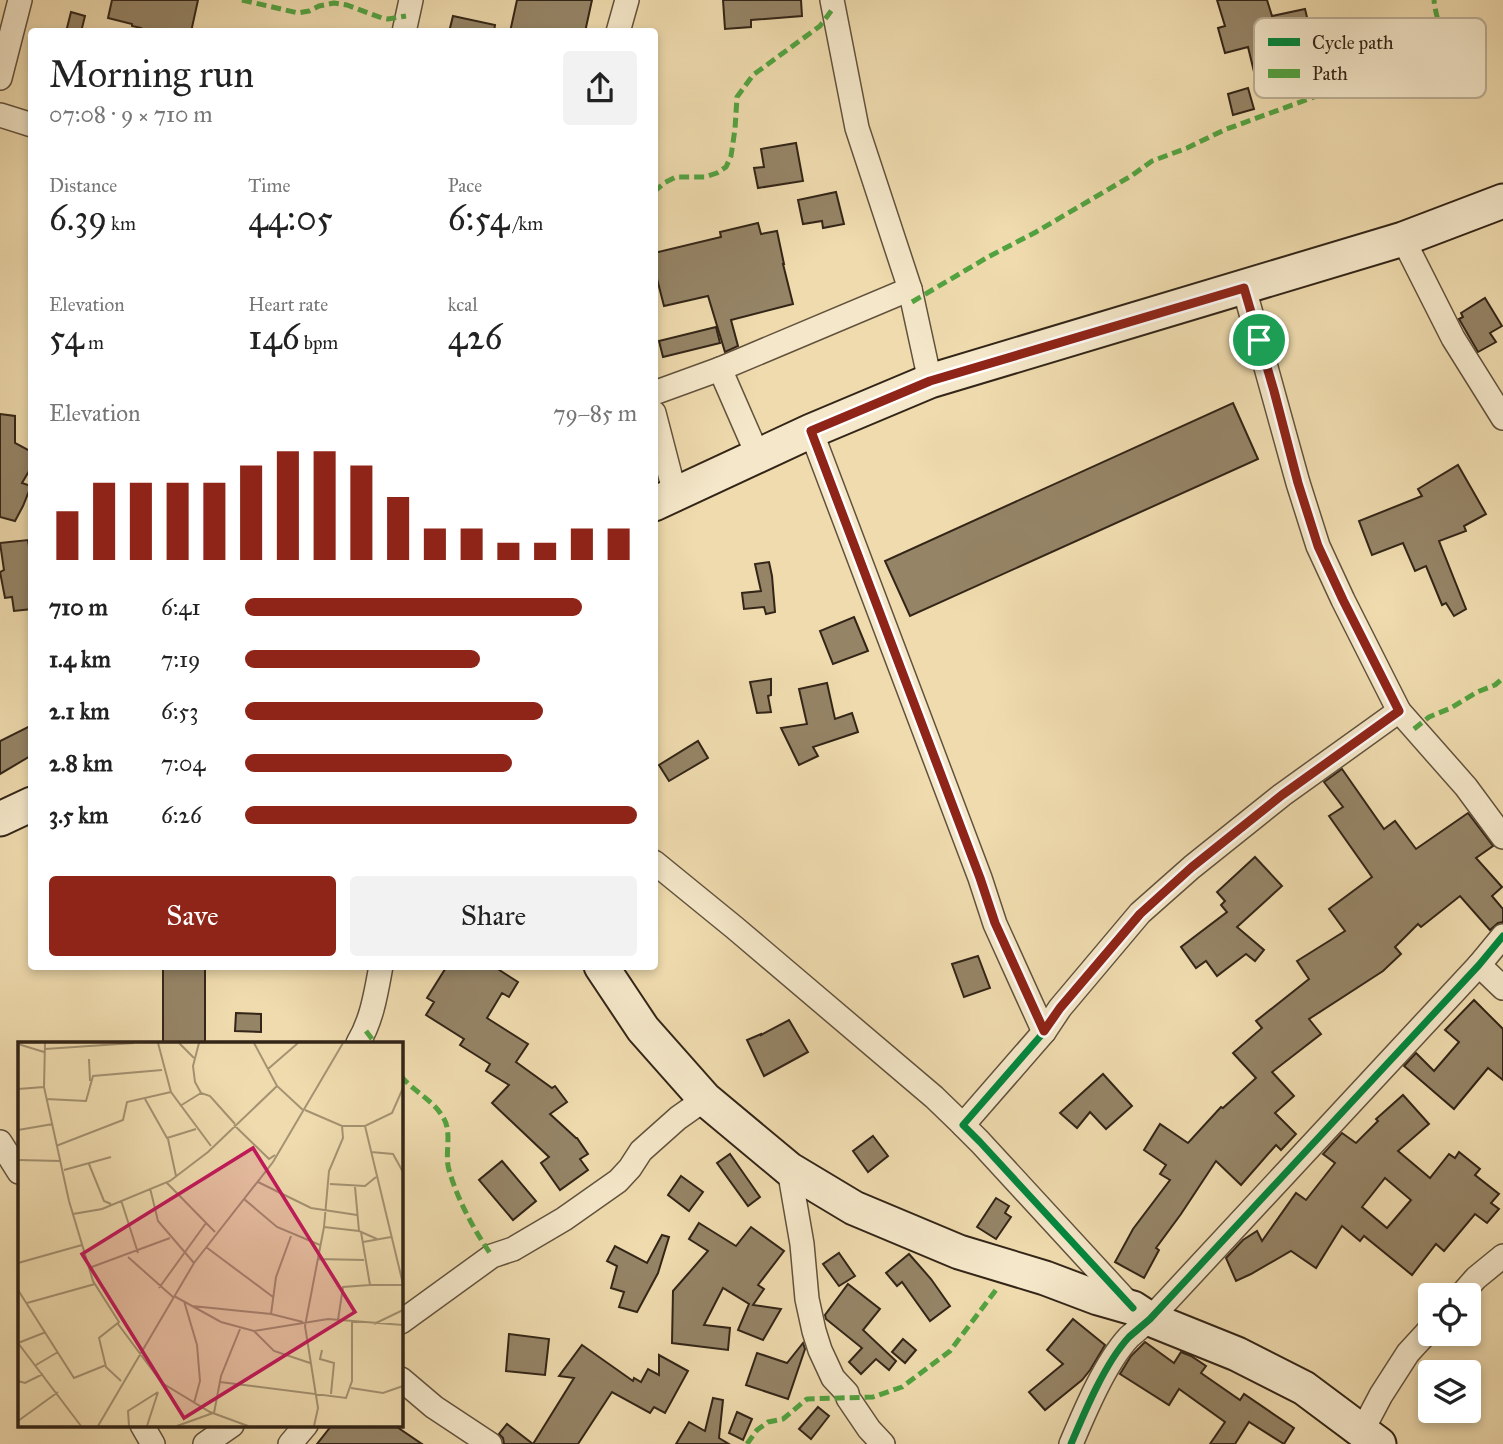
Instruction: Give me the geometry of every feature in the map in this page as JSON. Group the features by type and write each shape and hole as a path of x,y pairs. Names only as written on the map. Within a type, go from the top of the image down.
{"main road":[{"path":"665,499 811,431 930,381 1403,239 1503,201"},
{"path":"0,819 28,806"},
{"path":"603,970 643,1029 705,1098 789,1169 854,1208 958,1252 1045,1278 1142,1314 1237,1354 1304,1388 1371,1438"}],"street":[{"path":"0,78 20,0"},
{"path":"405,28 411,0"},
{"path":"619,28 627,0"},
{"path":"832,0 857,128 910,289 930,381"},
{"path":"0,115 28,124"},
{"path":"1403,239 1453,338 1503,418"},
{"path":"1244,288 1298,483 1318,546 1343,600 1399,711 1466,787 1503,837"},
{"path":"658,392 720,369 910,289"},
{"path":"720,369 758,456"},
{"path":"811,431 995,923 1044,1031"},
{"path":"658,444 665,499"},
{"path":"963,1125 1140,914 1192,867 1282,795 1399,711"},
{"path":"658,865 934,1097 1142,1314"},
{"path":"1071,1444 1088,1404 1142,1314 1479,965 1503,936"},
{"path":"1479,965 1503,988"},
{"path":"359,1042 366,1031 380,970"},
{"path":"402,1321 492,1256 513,1249 564,1219 618,1181 641,1151 705,1098"},
{"path":"8,1150 18,1170"},
{"path":"789,1169 802,1244 807,1299 820,1350 833,1378 869,1429 883,1444"},
{"path":"1472,1283 1503,1256"},
{"path":"1371,1438 1381,1395 1418,1342"},
{"path":"402,1380 434,1407 490,1444"},
{"path":"143,1426 153,1444"},
{"path":"205,1444 231,1426"},
{"path":"290,1444 305,1426"}],"building":[{"path":"112,0 198,0 192,28 141,28 108,18"},
{"path":"517,0 592,0 586,28 511,28"},
{"path":"723,0 801,0 802,16 751,20 751,27 725,29"},
{"path":"1217,0 1267,0 1272,16 1305,9 1307,18 1254,18 1254,72 1248,47 1225,53 1218,28 1225,26"},
{"path":"71,12 85,16 82,28 67,28"},
{"path":"453,16 495,25 495,28 450,28"},
{"path":"1248,88 1254,109 1233,115 1228,94"},
{"path":"796,143 803,181 758,188 754,168 764,167 761,149"},
{"path":"836,192 844,224 823,228 822,221 803,224 798,200"},
{"path":"758,223 761,234 777,231 793,304 731,320 738,346 725,352 708,296 664,306 658,283 658,252 721,237 720,232"},
{"path":"1485,298 1502,326 1490,333 1496,342 1478,352 1459,319 1463,317 1461,313"},
{"path":"716,327 720,343 663,357 659,341"},
{"path":"1233,403 1258,459 910,616 885,561"},
{"path":"0,414 15,416 15,443 28,450 28,473 22,483 28,485 28,494 15,521 0,517"},
{"path":"1458,465 1486,514 1464,526 1466,531 1439,541 1466,609 1454,616 1446,603 1442,605 1426,566 1415,571 1403,543 1372,555 1359,521 1422,496 1418,489"},
{"path":"28,540 28,609 14,611 12,597 5,598 0,572 4,570 0,543"},
{"path":"769,562 775,612 766,614 764,607 744,609 742,593 761,591 755,564"},
{"path":"854,617 868,651 833,664 820,631"},
{"path":"771,679 771,695 768,696 771,712 757,713 750,682"},
{"path":"827,683 835,719 852,713 858,732 813,747 818,756 799,765 781,728 807,724 799,689"},
{"path":"28,727 28,757 0,774 0,741"},
{"path":"698,741 708,758 669,781 659,765"},
{"path":"1342,769 1384,829 1395,821 1416,849 1468,813 1493,846 1476,858 1502,887 1492,896 1503,909 1503,922 1490,930 1460,896 1421,927 1418,924 1395,947 1401,954 1383,971 1309,1019 1321,1034 1272,1072 1294,1096 1275,1113 1296,1134 1281,1150 1276,1145 1241,1185 1216,1161 1156,1248 1159,1250 1144,1278 1115,1262 1133,1229 1170,1180 1160,1174 1166,1165 1144,1150 1160,1124 1188,1143 1221,1107 1256,1078 1233,1053 1262,1028 1256,1021 1309,979 1297,961 1345,931 1329,909 1372,877 1329,816 1343,807 1324,782"},
{"path":"1255,857 1282,886 1237,927 1264,950 1255,961 1246,954 1217,976 1206,961 1196,968 1181,947 1227,912 1221,905 1225,901 1217,892"},
{"path":"978,956 990,988 964,997 952,964"},
{"path":"163,970 205,970 205,1042 163,1042"},
{"path":"444,970 499,970 518,982 509,997 502,993 487,1018 528,1044 516,1062 552,1088 555,1086 567,1102 550,1114 577,1138 588,1154 580,1159 588,1170 560,1190 541,1163 549,1157 492,1103 509,1085 486,1071 490,1064 460,1045 464,1039 426,1015 434,1002 427,998"},
{"path":"1474,1000 1503,1029 1503,1080 1488,1068 1454,1109 1404,1066 1416,1053 1434,1071 1459,1042 1445,1030"},
{"path":"236,1013 261,1014 261,1032 235,1031"},
{"path":"789,1020 808,1052 764,1076 747,1040"},
{"path":"1103,1074 1132,1106 1106,1129 1090,1112 1077,1128 1060,1113"},
{"path":"1403,1095 1429,1124 1398,1151 1430,1178 1449,1154 1455,1158 1459,1152 1480,1169 1475,1175 1499,1194 1491,1203 1499,1209 1487,1223 1475,1214 1444,1251 1436,1244 1412,1275 1364,1236 1360,1241 1342,1226 1316,1268 1291,1251 1236,1281 1226,1258 1243,1240 1257,1231 1262,1241 1296,1193 1306,1200 1335,1163 1323,1154 1342,1133 1356,1143 1378,1121 1376,1119","holes":["1385,1178 1411,1200 1387,1228 1362,1207"]},
{"path":"873,1136 888,1156 868,1172 853,1151"},
{"path":"730,1154 760,1197 748,1206 717,1163"},
{"path":"502,1161 536,1201 513,1220 479,1180"},
{"path":"681,1176 703,1192 689,1211 668,1195"},
{"path":"996,1198 1009,1206 1005,1213 1011,1217 996,1239 977,1227"},
{"path":"699,1223 736,1246 751,1227 784,1251 758,1285 764,1289 753,1305 781,1309 763,1340 738,1330 749,1304 723,1288 704,1325 730,1328 728,1350 672,1343 673,1291 708,1251 689,1239"},
{"path":"662,1235 669,1237 658,1273 637,1312 619,1307 624,1292 611,1288 617,1266 607,1261 615,1246 647,1263"},
{"path":"839,1253 855,1276 839,1286 823,1264"},
{"path":"909,1254 950,1306 930,1321 902,1282 897,1286 886,1273"},
{"path":"848,1284 880,1309 863,1330 896,1361 889,1370 876,1359 861,1374 849,1362 862,1348 826,1319 825,1315"},
{"path":"1073,1319 1105,1345 1082,1380 1045,1410 1029,1392 1063,1364 1047,1350"},
{"path":"509,1334 549,1339 545,1375 506,1371"},
{"path":"903,1339 916,1350 905,1363 892,1352"},
{"path":"1145,1342 1174,1363 1181,1352 1191,1356 1206,1366 1201,1373 1240,1400 1244,1394 1294,1428 1284,1444 1249,1422 1235,1444 1210,1444 1225,1422 1179,1389 1169,1405 1120,1374 1131,1356"},
{"path":"803,1343 805,1349 788,1399 746,1385 757,1353 787,1363"},
{"path":"582,1345 633,1381 634,1378 641,1382 648,1369 659,1375 659,1355 688,1371 665,1413 654,1407 650,1413 612,1392 578,1444 533,1444 574,1378 559,1376"},
{"path":"713,1398 723,1400 719,1438 729,1444 676,1444 689,1422 705,1431"},
{"path":"818,1407 829,1416 811,1439 799,1429"},
{"path":"737,1412 752,1419 743,1440 729,1433"},
{"path":"507,1424 533,1444 504,1444 499,1434"},
{"path":"331,1426 395,1426 422,1444 317,1444"}],"marked path":[{"path":"242,0 298,13 334,3 382,18 406,16"},
{"path":"1434,0 1437,18"},
{"path":"658,188 676,177 705,177 726,167 731,156 737,97 753,75 820,26 834,7"},
{"path":"912,302 1036,232 1152,161 1224,130 1311,98"},
{"path":"1414,729 1429,717 1495,685 1503,678"},
{"path":"366,1031 374,1042"},
{"path":"402,1077 443,1117 453,1182 467,1215 492,1256"},
{"path":"747,1444 757,1430 768,1422 783,1419 807,1399 873,1397 902,1387 950,1351 996,1290"}],"cycle path":[{"path":"811,431 995,924 1044,1032"},
{"path":"1133,1308 963,1125 1044,1032 1060,1008 1140,913 1192,867 1282,795 1399,711"},
{"path":"1071,1444 1104,1374 1129,1337 1150,1319 1503,936"}],"route":[{"path":"1244,288 1259,340 1318,546 1399,711 1282,795 1192,867 1140,914 1060,1008 1044,1031 995,923 811,431 930,381 1244,288"}]}
